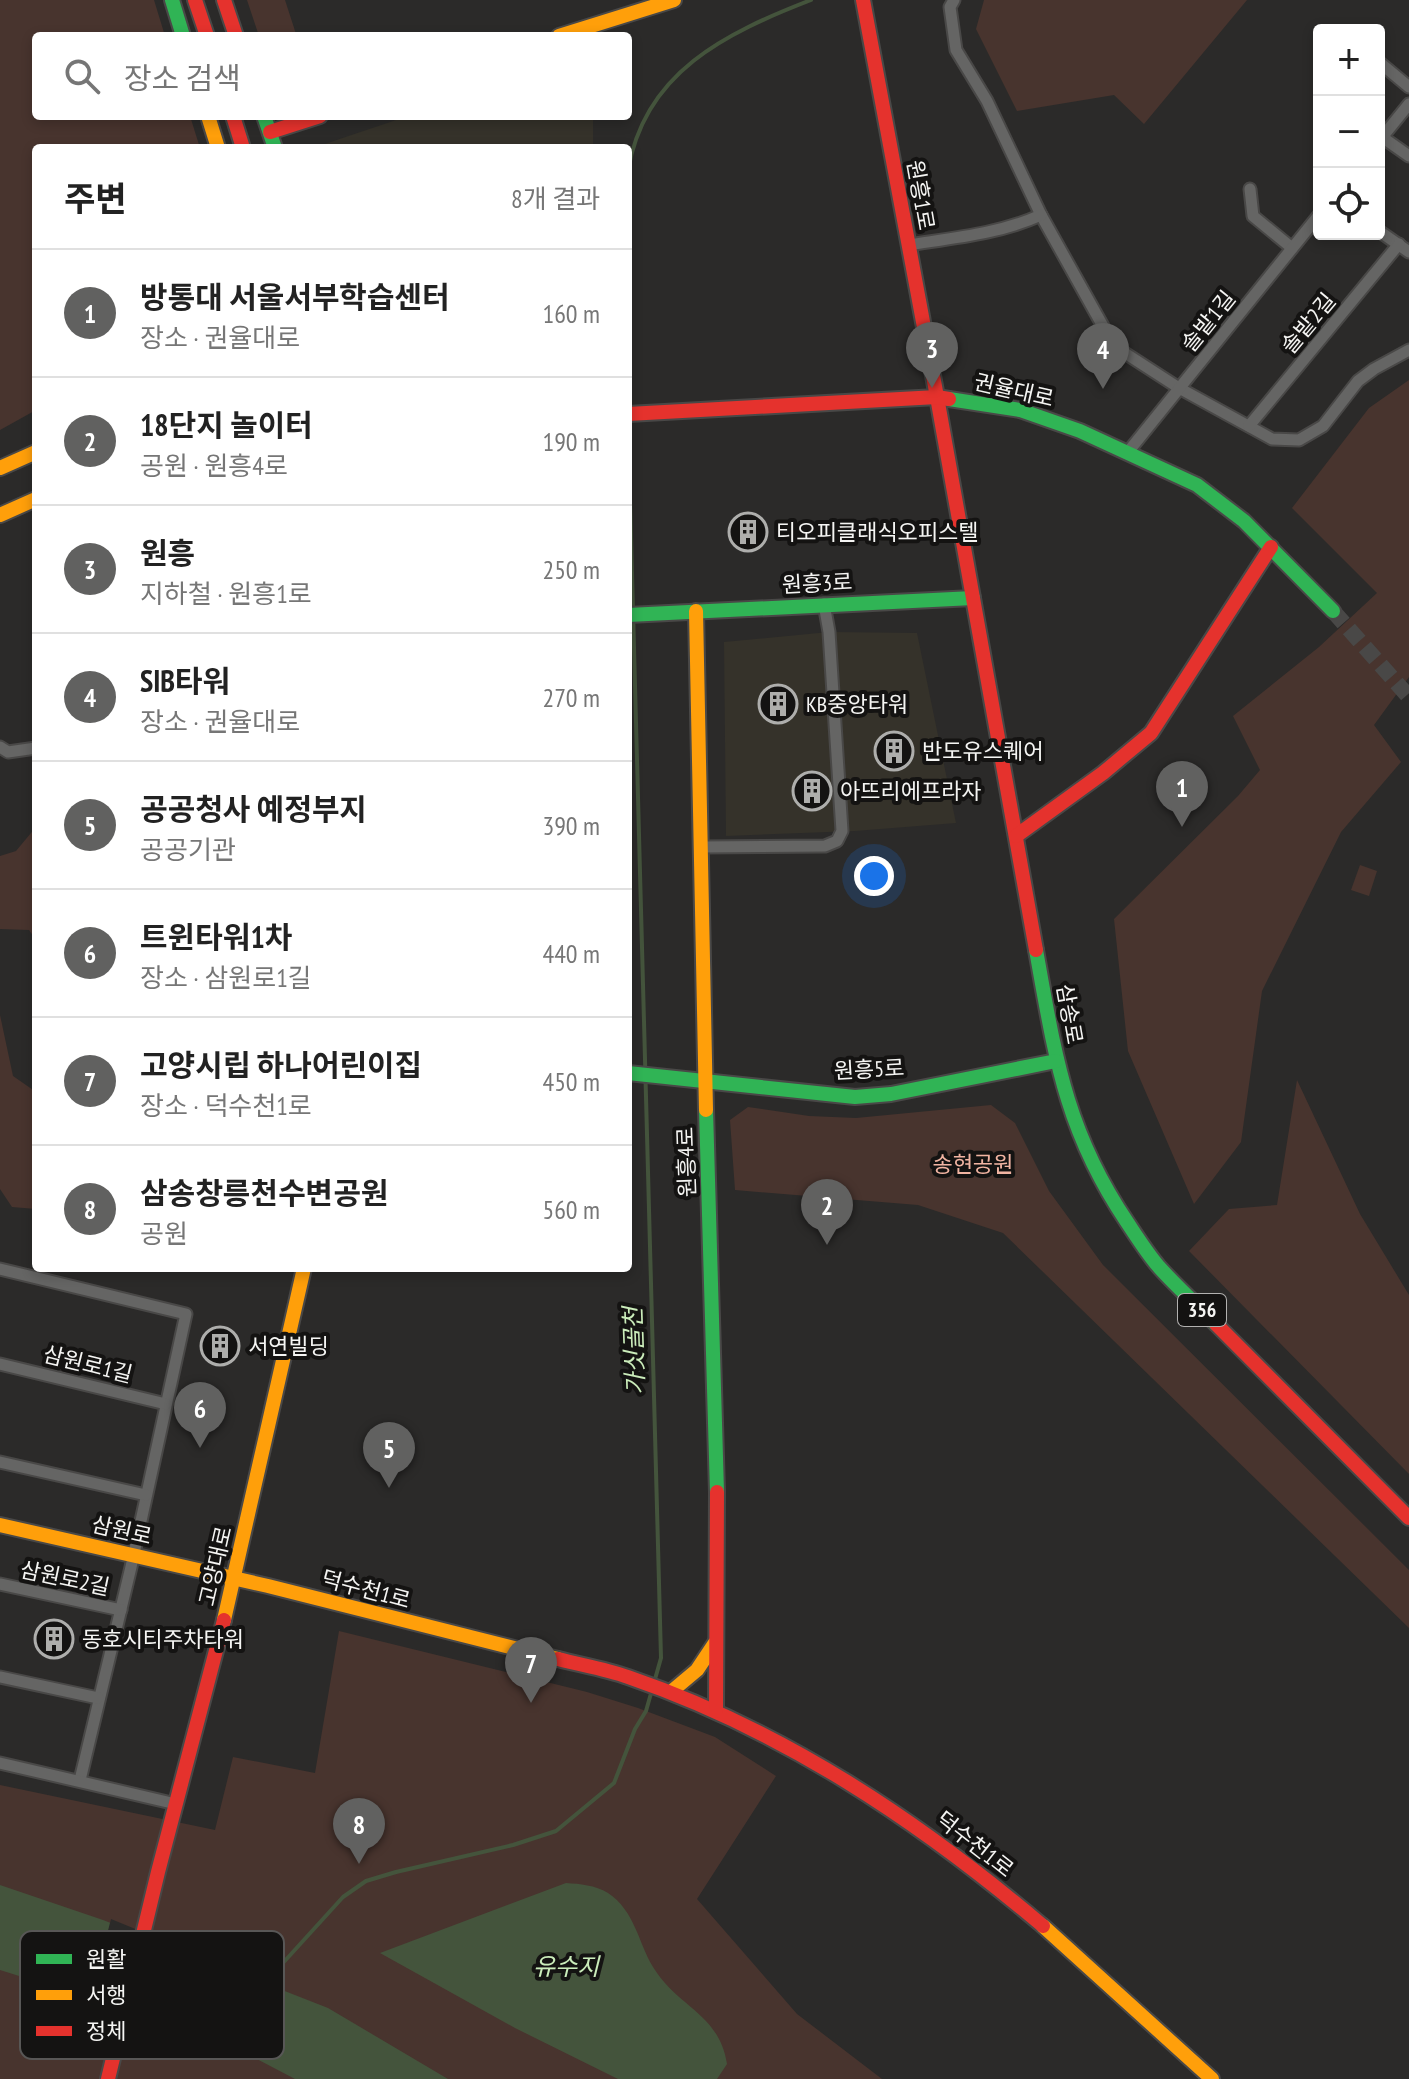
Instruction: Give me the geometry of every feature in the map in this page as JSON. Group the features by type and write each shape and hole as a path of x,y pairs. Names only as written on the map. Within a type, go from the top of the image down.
{"main road":[{"path":"172,0 182,32"},
{"path":"195,0 206,32"},
{"path":"224,0 235,32"},
{"path":"572,32 674,0"},
{"name":"원흥1로","path":"863,0 937,397"},
{"path":"209,120 217,144"},
{"path":"234,120 242,144"},
{"path":"266,120 274,144"},
{"path":"270,132 308,120"},
{"name":"권율대로","path":"632,414 937,397 1020,410 1080,431 1197,485 1244,521 1333,611"},
{"name":"삼송로","path":"937,397 1056,1061 1076,1127 1124,1219 1158,1266 1409,1518"},
{"path":"0,468 32,453"},
{"path":"0,515 32,501"},
{"path":"1016,836 1103,773 1151,733 1271,547"},
{"name":"원흥3로","path":"632,615 973,598"},
{"name":"원흥4로","path":"696,611 717,1432 716,1711"},
{"name":"원흥5로","path":"632,1073 855,1097 891,1094 1056,1061"},
{"name":"고양대로","path":"144,1931 235,1578 303,1272"},
{"name":"삼원로","path":"0,1525 235,1578"},
{"name":"덕수천1로","path":"235,1578 626,1676 716,1711 832,1770 930,1835 1071,1947 1212,2079"},
{"path":"674,1693 707,1657 715,1642"}],"street":[{"path":"954,0 950,7 956,50 987,101 1041,215 1114,346 1179,388 1272,439 1299,440 1323,426 1358,381 1409,350"},
{"path":"1385,67 1409,87"},
{"path":"1385,133 1409,104"},
{"path":"1385,142 1409,156"},
{"path":"1250,189 1253,216 1292,248"},
{"path":"908,245 1017,226 1041,215"},
{"name":"솔밭1길","path":"1128,452 1313,222"},
{"path":"1385,235 1404,248"},
{"name":"솔밭2길","path":"1249,426 1404,248"},
{"path":"700,847 825,846 837,841 842,831 829,632 824,604"},
{"path":"0,747 8,752 32,749"},
{"path":"0,1269 186,1314 134,1555"},
{"name":"삼원로1길","path":"0,1364 166,1404"},
{"path":"0,1462 146,1495"},
{"name":"삼원로2길","path":"80,1780 134,1555"},
{"name":"삼원로2길","path":"0,1584 121,1610"},
{"path":"0,1677 98,1698"},
{"path":"0,1763 176,1804"}],"shaded area":[{"path":"396,120 593,120 593,144 325,144"},
{"path":"829,632 917,633 956,823 726,836 724,642"}],"green space":[{"path":"0,0 154,0 164,32 32,32 32,120 191,120 199,144 32,144 32,412 0,430"},
{"path":"247,0 285,0 295,32 258,32"},
{"path":"984,0 1247,0 1144,124 1114,95 1017,111 976,29"},
{"path":"1409,380 1409,677 1374,725 1401,762 1341,832 1262,991 1241,1142 1194,1204 1128,1051 1114,919 1238,796 1260,770 1233,716 1319,647 1377,593 1292,508 1369,408"},
{"path":"32,832 32,934 29,930 0,929 0,856 16,851"},
{"path":"1360,865 1377,871 1369,896 1351,890"},
{"path":"0,1015 13,1076 32,1089 32,1209 12,1207 0,1189"},
{"path":"1297,1080 1360,1214 1409,1295 1409,1474 1189,1251 1229,1209 1277,1205"},
{"name":"송현공원","path":"991,1105 1015,1123 1049,1191 1103,1265 1409,1570 1409,1628 1003,1233 918,1205 735,1190 730,1120 748,1107 809,1116 856,1118"},
{"path":"339,1631 587,1692 715,1737 776,1776 697,1899 797,2014 882,2079 0,2079 0,1785 215,1830 233,1757 315,1773"}],"water":[{"name":"유수지","path":"566,1883 603,1890 624,1909 663,1981 716,2033 727,2064 717,2079 618,2079 515,2028 380,1953"},
{"path":"0,1885 131,1931 20,1931 20,1976 0,1970"},
{"path":"284,1991 328,2008 448,2079 295,2079 257,2059 284,2059"}],"pier":[{"path":"111,1919 140,1931 108,1931"}],"waterway":[{"name":"가싯골천","path":"632,156 651,107 671,82 694,61 749,27 811,0"},
{"name":"가싯골천","path":"284,1962 343,1897 366,1881 513,1845 556,1831 614,1783 635,1729 646,1711 661,1658 632,573"}],"tunnel":[{"path":"1333,611 1409,697"}],"traffic: fast":[{"path":"172,0 182,32"},
{"path":"265,120 274,144"},
{"path":"949,399 1020,410 1080,431 1197,485 1244,521 1333,611"},
{"path":"632,615 973,598"},
{"path":"1036,950 1065,1091 1089,1155 1106,1188 1150,1256 1216,1324"},
{"path":"632,1073 855,1097 891,1094 1056,1061"},
{"path":"706,1110 717,1492"}],"traffic: slow":[{"path":"572,32 674,0"},
{"path":"209,120 217,144"},
{"path":"0,468 32,454"},
{"path":"0,515 32,501"},
{"path":"696,611 706,1110"},
{"path":"224,1620 303,1272"},
{"path":"0,1525 268,1586 558,1659"},
{"path":"672,1691 697,1670 715,1643"},
{"path":"1043,1926 1212,2079"}],"traffic: jam":[{"path":"195,0 206,32"},
{"path":"224,0 235,32"},
{"path":"863,0 937,397"},
{"path":"234,120 242,144"},
{"path":"270,132 308,120"},
{"path":"937,397 1036,950"},
{"path":"632,414 937,397 949,399"},
{"path":"1016,836 1103,773 1151,733 1271,547"},
{"path":"1216,1324 1409,1518"},
{"path":"716,1711 717,1492"},
{"path":"144,1931 224,1620"},
{"path":"558,1659 620,1674 685,1699 795,1751 948,1850 1043,1926"},
{"path":"108,2079 113,2059"}],"place":[{"name":"원흥","path":"932,388"},
{"name":"SIB타워","path":"1103,389"},
{"name":"티오피클래식오피스텔","path":"748,532"},
{"name":"KB중앙타워","path":"778,704"},
{"name":"반도유스퀘어","path":"894,751"},
{"name":"아뜨리에프라자","path":"812,791"},
{"name":"방통대 서울서부학습센터","path":"1182,827"},
{"name":"18단지 놀이터","path":"827,1245"},
{"name":"서연빌딩","path":"220,1346"},
{"name":"트윈타워1차","path":"200,1448"},
{"name":"공공청사 예정부지","path":"389,1488"},
{"name":"동호시티주차타워","path":"54,1639"},
{"name":"고양시립 하나어린이집","path":"531,1703"},
{"name":"삼송창릉천수변공원","path":"359,1864"}]}
